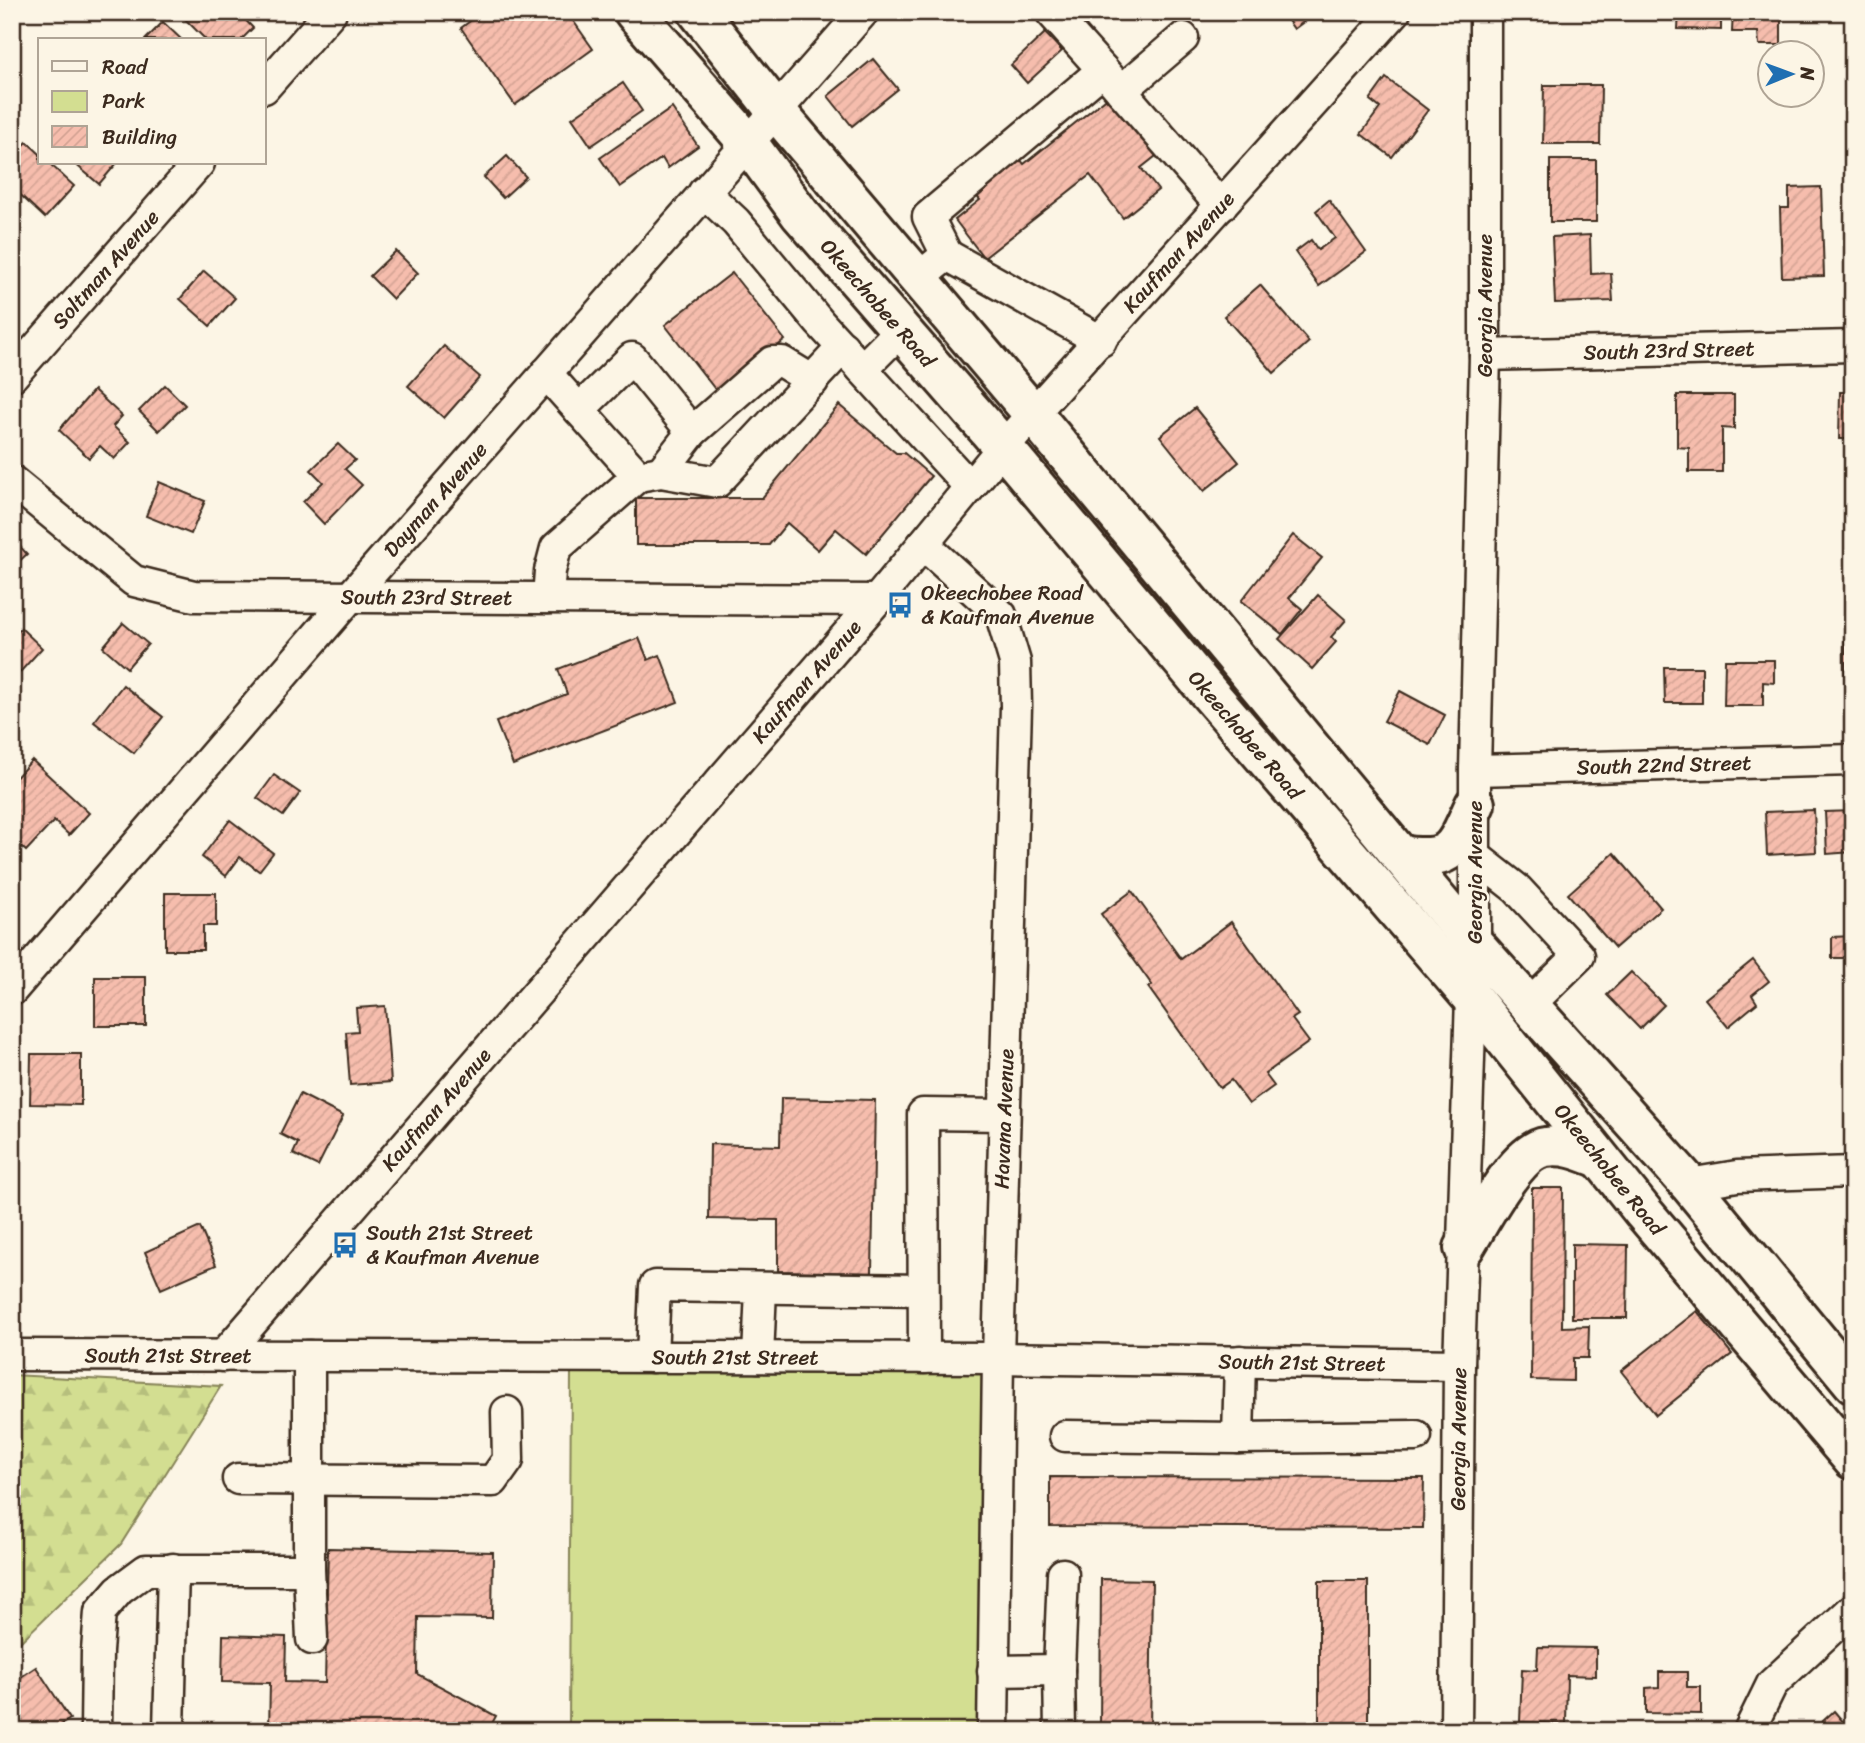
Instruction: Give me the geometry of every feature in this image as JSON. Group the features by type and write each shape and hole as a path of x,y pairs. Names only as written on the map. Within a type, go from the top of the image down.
{"main road":[{"name":"Okeechobee Road","path":"634,12 748,143 800,214 1003,447 1209,693 1471,997 1599,1158 1853,1460"},
{"name":"Okeechobee Road","path":"698,12 777,111 932,266 1034,415 1475,945 1689,1184 1853,1383"},
{"path":"1400,855 1420,858 1441,856 1456,845 1475,787"},
{"path":"1464,1248 1509,1177 1525,1157 1543,1147 1572,1147 1599,1158"}],"street":[{"path":"266,86 331,12"},
{"name":"Dayman Avenue","path":"12,990 351,596 863,12"},
{"path":"1051,12 1221,206"},
{"name":"Kaufman Avenue","path":"223,1356 877,600 1003,447 1395,12"},
{"name":"Georgia Avenue","path":"1456,1731 1459,1365 1475,945 1475,787 1485,355 1485,12"},
{"path":"1101,341 932,266 928,217 1112,81 1183,38"},
{"name":"Soltman Avenue","path":"12,376 198,164"},
{"path":"704,192 736,222 852,358 970,487"},
{"path":"547,373 579,410 649,474 717,482 813,381 901,330"},
{"name":"South 23rd Street","path":"1485,355 1853,346"},
{"path":"579,410 632,358 692,432"},
{"path":"548,598 550,571 556,548 649,474 692,432 772,362 782,362 813,381"},
{"name":"South 23rd Street","path":"12,481 134,581 194,596 877,600"},
{"name":"Havana Avenue","path":"923,544 1001,615 1015,662 998,1358 993,1731"},
{"name":"South 22nd Street","path":"1475,787 1853,760"},
{"path":"1475,856 1517,889 1579,956 1529,1005"},
{"path":"924,1358 923,1114 1004,1115"},
{"path":"1689,1184 1737,1176 1853,1172"},
{"path":"652,1357 655,1286 923,1290"},
{"path":"758,1357 761,1289"},
{"name":"South 21st Street","path":"12,1355 998,1358 1459,1365"},
{"path":"309,1356 308,1479 312,1639"},
{"path":"1238,1438 1240,1361"},
{"path":"238,1479 493,1481 508,1460 507,1412"},
{"path":"1065,1436 1416,1436"},
{"path":"169,1731 173,1569"},
{"path":"96,1731 100,1612 119,1590 146,1570 309,1570"},
{"path":"1060,1731 1059,1670 1063,1574"},
{"path":"1749,1731 1772,1684 1853,1609"},
{"path":"993,1671 1059,1670"}],"green space":[{"path":"571,1370 983,1371 978,1731 569,1731"},
{"path":"12,1375 221,1386 121,1544 12,1650"}],"building":[{"path":"192,12 238,12 253,28 243,38 204,38 185,19"},
{"path":"482,12 567,12 593,49 515,105 461,28"},
{"path":"1282,12 1317,12 1294,29"},
{"path":"1679,12 1721,12 1721,30 1678,29"},
{"path":"1733,12 1781,12 1781,38 1758,38 1758,32 1732,32"},
{"path":"1850,12 1853,12 1853,57 1850,57"},
{"path":"163,22 180,38 147,38"},
{"path":"1045,33 1062,51 1027,83 1011,65"},
{"path":"873,59 898,89 852,126 828,96"},
{"path":"1386,78 1428,110 1392,157 1361,134 1380,108 1370,100"},
{"path":"623,83 642,111 591,146 572,118"},
{"path":"1544,85 1601,85 1600,144 1543,144"},
{"path":"1109,96 1156,156 1141,168 1158,190 1123,218 1090,175 984,258 955,220 980,200 972,191 1017,155 1024,164"},
{"path":"672,108 698,146 668,168 662,158 620,187 600,158"},
{"path":"27,142 38,152 38,164 50,164 74,186 45,218 12,187 12,157"},
{"path":"507,156 526,177 503,198 484,177"},
{"path":"1550,160 1596,160 1596,222 1550,222"},
{"path":"75,164 116,164 99,184"},
{"path":"1821,187 1824,276 1782,277 1780,208 1789,208 1789,188"},
{"path":"1329,200 1366,252 1319,286 1295,252 1311,240 1318,250 1335,238 1316,211"},
{"path":"1848,222 1853,222 1853,267 1851,267"},
{"path":"1590,235 1591,274 1611,273 1613,301 1555,303 1552,237"},
{"path":"396,251 418,273 393,299 370,276"},
{"path":"204,271 235,298 210,326 180,299"},
{"path":"732,273 785,340 718,393 665,325"},
{"path":"1260,285 1309,342 1274,373 1224,316"},
{"path":"444,346 480,377 444,418 408,386"},
{"path":"165,385 185,405 159,431 139,411"},
{"path":"94,390 122,416 113,426 130,442 114,459 100,446 89,458 59,430"},
{"path":"1840,392 1853,392 1853,439 1839,439"},
{"path":"1677,395 1734,395 1734,429 1722,428 1722,472 1689,472 1689,448 1677,447"},
{"path":"839,405 896,453 904,453 931,476 866,554 836,529 818,550 787,523 769,545 636,545 636,498 762,498"},
{"path":"1195,408 1239,462 1204,491 1160,436"},
{"path":"338,444 355,460 345,469 362,485 324,524 303,502 323,482 311,470"},
{"path":"159,482 205,501 191,534 146,516"},
{"path":"1293,535 1322,558 1289,598 1302,609 1282,634 1241,601"},
{"path":"12,538 27,554 12,568"},
{"path":"1318,595 1346,620 1331,637 1336,642 1312,669 1279,639"},
{"path":"123,623 148,644 127,668 103,647"},
{"path":"21,628 42,648 12,681 12,638"},
{"path":"639,638 648,660 660,655 678,702 513,765 496,722 567,694 558,669"},
{"path":"1845,639 1853,639 1853,686 1845,686"},
{"path":"1725,660 1774,660 1774,683 1763,682 1763,706 1724,706"},
{"path":"1664,667 1702,667 1702,703 1665,703"},
{"path":"123,685 163,717 134,753 94,722"},
{"path":"1400,691 1445,715 1430,745 1384,721"},
{"path":"32,760 89,813 69,835 54,821 26,851 12,838 12,782"},
{"path":"274,775 300,793 283,816 257,798"},
{"path":"1814,810 1816,852 1767,855 1765,812"},
{"path":"1853,811 1853,852 1827,854 1825,812"},
{"path":"230,820 273,853 259,871 240,857 226,876 202,857"},
{"path":"1614,853 1661,908 1615,948 1568,894"},
{"path":"1132,891 1181,959 1231,922 1298,1015 1292,1019 1309,1042 1265,1074 1274,1086 1249,1104 1231,1080 1220,1088 1148,987 1152,985 1101,914"},
{"path":"165,893 216,893 216,926 203,926 203,950 165,950"},
{"path":"1853,936 1853,958 1832,958 1832,937"},
{"path":"1753,960 1769,981 1752,995 1757,1003 1728,1027 1705,999"},
{"path":"1631,972 1664,1005 1640,1029 1607,995"},
{"path":"95,977 146,977 146,1026 95,1026"},
{"path":"385,1006 391,1082 350,1085 346,1032 358,1031 356,1008"},
{"path":"31,1054 81,1054 81,1105 30,1104"},
{"path":"300,1094 343,1116 318,1166 293,1154 298,1143 280,1134"},
{"path":"781,1098 875,1100 872,1273 778,1271 778,1220 709,1219 710,1144 780,1146"},
{"path":"1532,1188 1563,1188 1562,1327 1589,1326 1588,1358 1573,1358 1573,1381 1531,1380"},
{"path":"200,1227 216,1265 161,1289 145,1252"},
{"path":"1572,1244 1628,1245 1627,1318 1572,1318"},
{"path":"1697,1311 1732,1354 1656,1415 1621,1371"},
{"path":"1050,1477 1424,1478 1423,1528 1050,1526"},
{"path":"328,1548 493,1552 492,1618 418,1617 417,1674 496,1716 488,1731 269,1731 270,1683 222,1682 223,1635 286,1637 285,1682 325,1683"},
{"path":"1101,1579 1152,1580 1150,1731 1100,1731"},
{"path":"1319,1581 1368,1581 1368,1731 1319,1731"},
{"path":"1538,1647 1596,1648 1596,1676 1567,1675 1566,1724 1520,1722 1522,1669 1537,1670"},
{"path":"36,1667 70,1719 52,1731 12,1731 12,1683"},
{"path":"1659,1672 1687,1672 1687,1687 1701,1687 1701,1714 1646,1713 1646,1688 1659,1687"},
{"path":"1834,1711 1851,1731 1812,1731"}],"place":[{"name":"Okeechobee Road & Kaufman Avenue","path":"900,605"},
{"name":"South 21st Street & Kaufman Avenue","path":"345,1245"}]}
